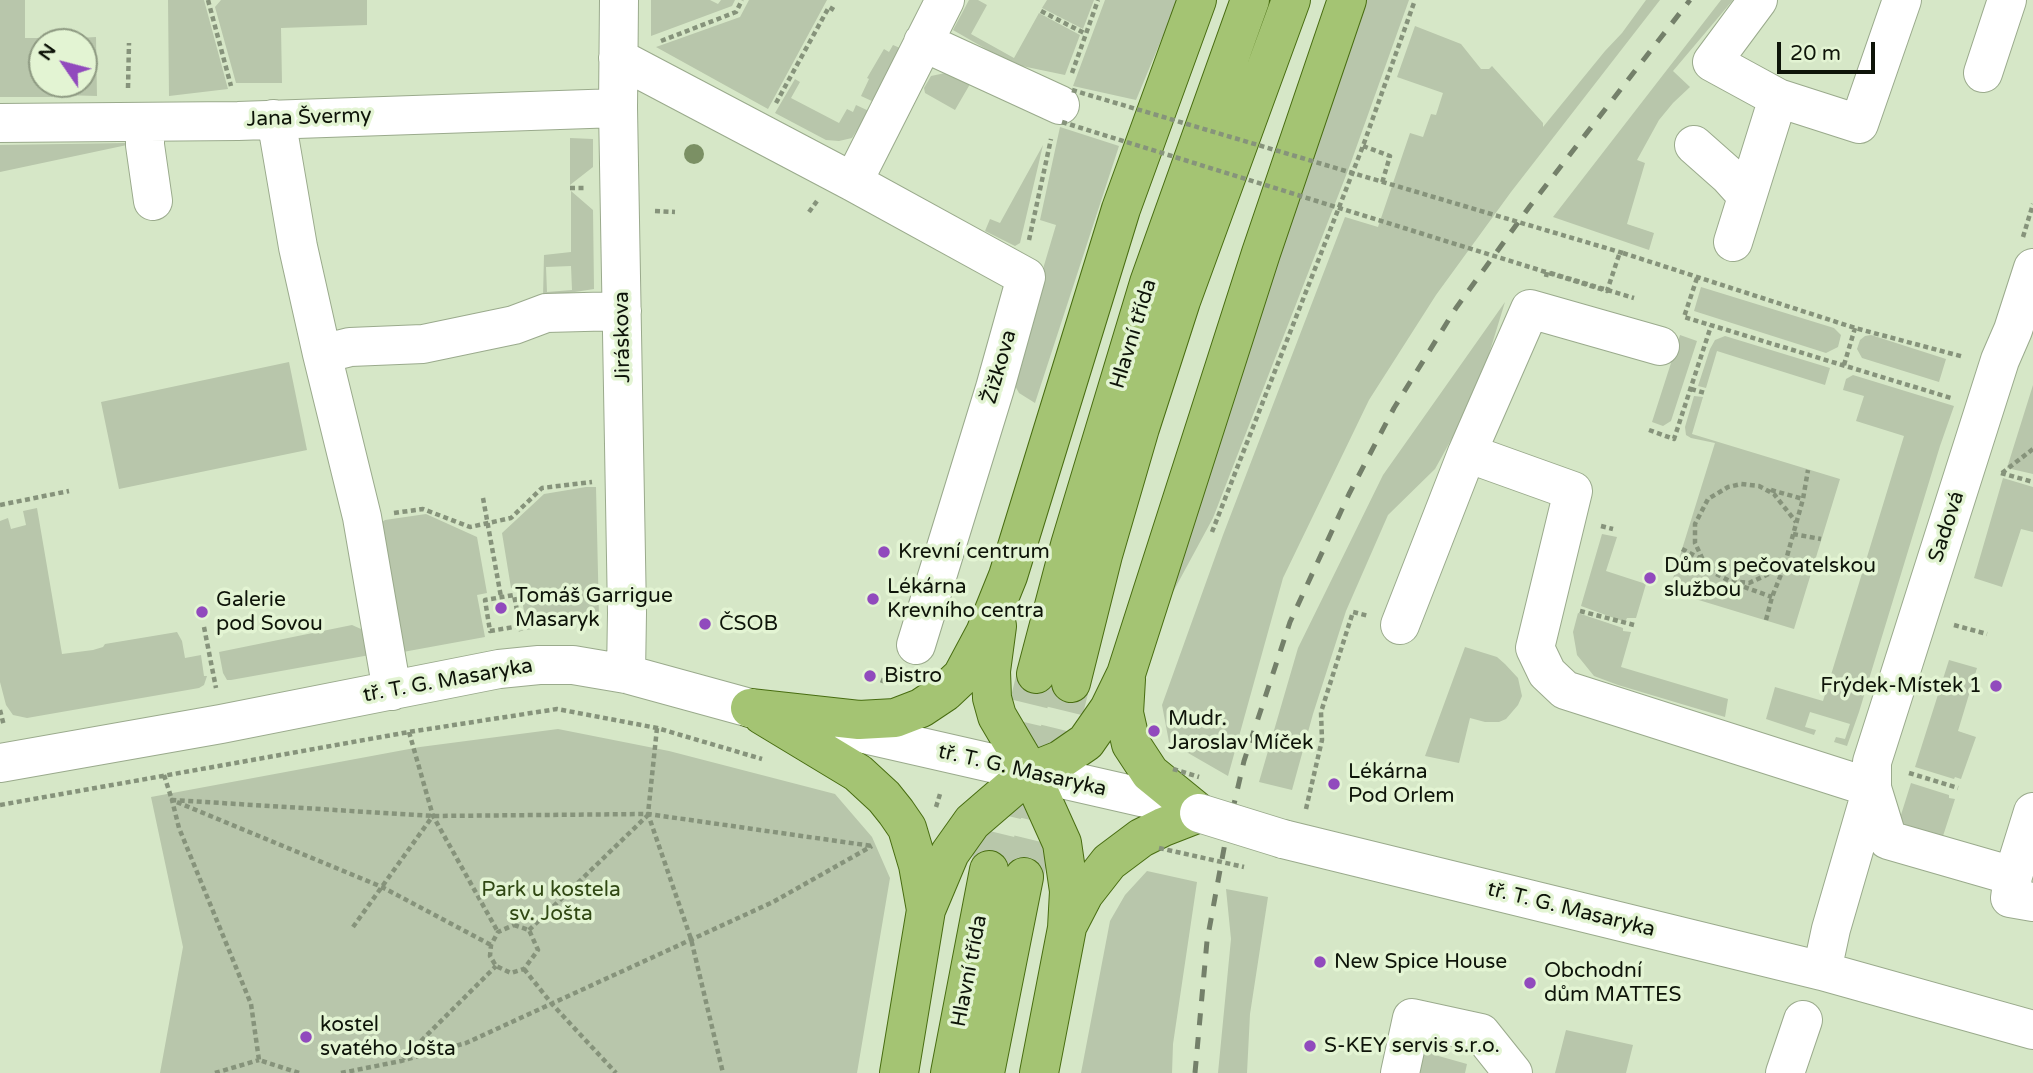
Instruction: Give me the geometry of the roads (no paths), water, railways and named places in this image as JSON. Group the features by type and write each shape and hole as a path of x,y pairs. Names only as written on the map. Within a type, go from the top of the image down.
{"main road":[{"path":"1039,1073 1067,928 1069,891 1062,843 1030,772 998,716 992,698 994,640 1008,576 1121,209 1197,0"},
{"name":"Hlavní třída","path":"1250,0 1149,283 1070,545 1054,679 1103,555 1181,301 1292,0"},
{"path":"899,1073 926,910 950,853 972,822 1030,772 1060,760 1086,742 1109,709 1126,674 1261,253 1346,0"},
{"path":"750,708 859,720 895,718 920,708 945,692 962,676 985,633 1008,576"},
{"path":"1067,928 1084,894 1109,863 1171,816 1150,773 1130,744 1124,713 1126,674"},
{"path":"750,708 859,774 890,804 907,828 918,865 926,910"},
{"name":"Hlavní třída","path":"950,1073 1007,873 985,1073"}],"street":[{"path":"853,182 945,0"},
{"path":"1758,0 1712,62 1777,98 1859,124 1902,0"},
{"path":"1983,73 2007,0"},
{"name":"Jiráskova","path":"619,31 626,674"},
{"name":"Žižkova","path":"619,31 853,182 1026,277 916,645"},
{"path":"923,42 1066,96"},
{"path":"1733,242 1777,98"},
{"path":"136,106 153,201"},
{"name":"Jana Švermy","path":"0,123 136,106 256,120 618,108"},
{"path":"256,120 279,136 298,247 321,354 362,517 392,691"},
{"path":"1695,145 1747,195"},
{"name":"Sadová","path":"1822,971 1831,929 1872,788 1872,762 2000,359 2033,268"},
{"path":"1400,625 1467,453 1530,309 1660,346"},
{"path":"321,354 350,347 423,344 514,325 546,313 622,311"},
{"path":"1467,453 1573,491 1535,649 1546,673 1565,690 1872,788 1888,840 2023,889 2033,812"},
{"name":"tř. T. G. Masaryka","path":"3,747 392,691 499,669 573,665 626,674 750,708 1030,772 1171,816 1283,839 1822,971 2033,1030"},
{"path":"1908,995 1968,1031 2033,1047"},
{"path":"1400,1073 1412,1018 1481,1033 1513,1073"},
{"path":"1785,1073 1803,1020"}],"tunnel":[{"path":"989,870 1036,674"},
{"path":"1024,877 1071,683"}],"railway":[{"path":"1195,1073 1207,941 1225,843 1244,761 1290,622 1349,494 1394,408 1456,308 1530,206 1690,0"}],"place":[{"name":"Krevní centrum","path":"884,552"},
{"name":"Dům s pečovatelskou službou","path":"1650,578"},
{"name":"Lékárna Krevního centra","path":"873,599"},
{"name":"Tomáš Garrigue Masaryk","path":"501,608"},
{"name":"Galerie pod Sovou","path":"202,612"},
{"name":"ČSOB","path":"705,624"},
{"name":"Bistro","path":"870,676"},
{"name":"Frýdek-Místek 1","path":"1996,686"},
{"name":"Mudr. Jaroslav Míček","path":"1154,731"},
{"name":"Lékárna Pod Orlem","path":"1334,784"},
{"name":"New Spice House","path":"1320,962"},
{"name":"Obchodní dům MATTES","path":"1530,983"},
{"name":"kostel svatého Jošta","path":"306,1037"},
{"name":"S-KEY servis s.r.o.","path":"1310,1046"}],"park label":[{"name":"Park u kostela sv. Jošta","path":"551,902"}]}
